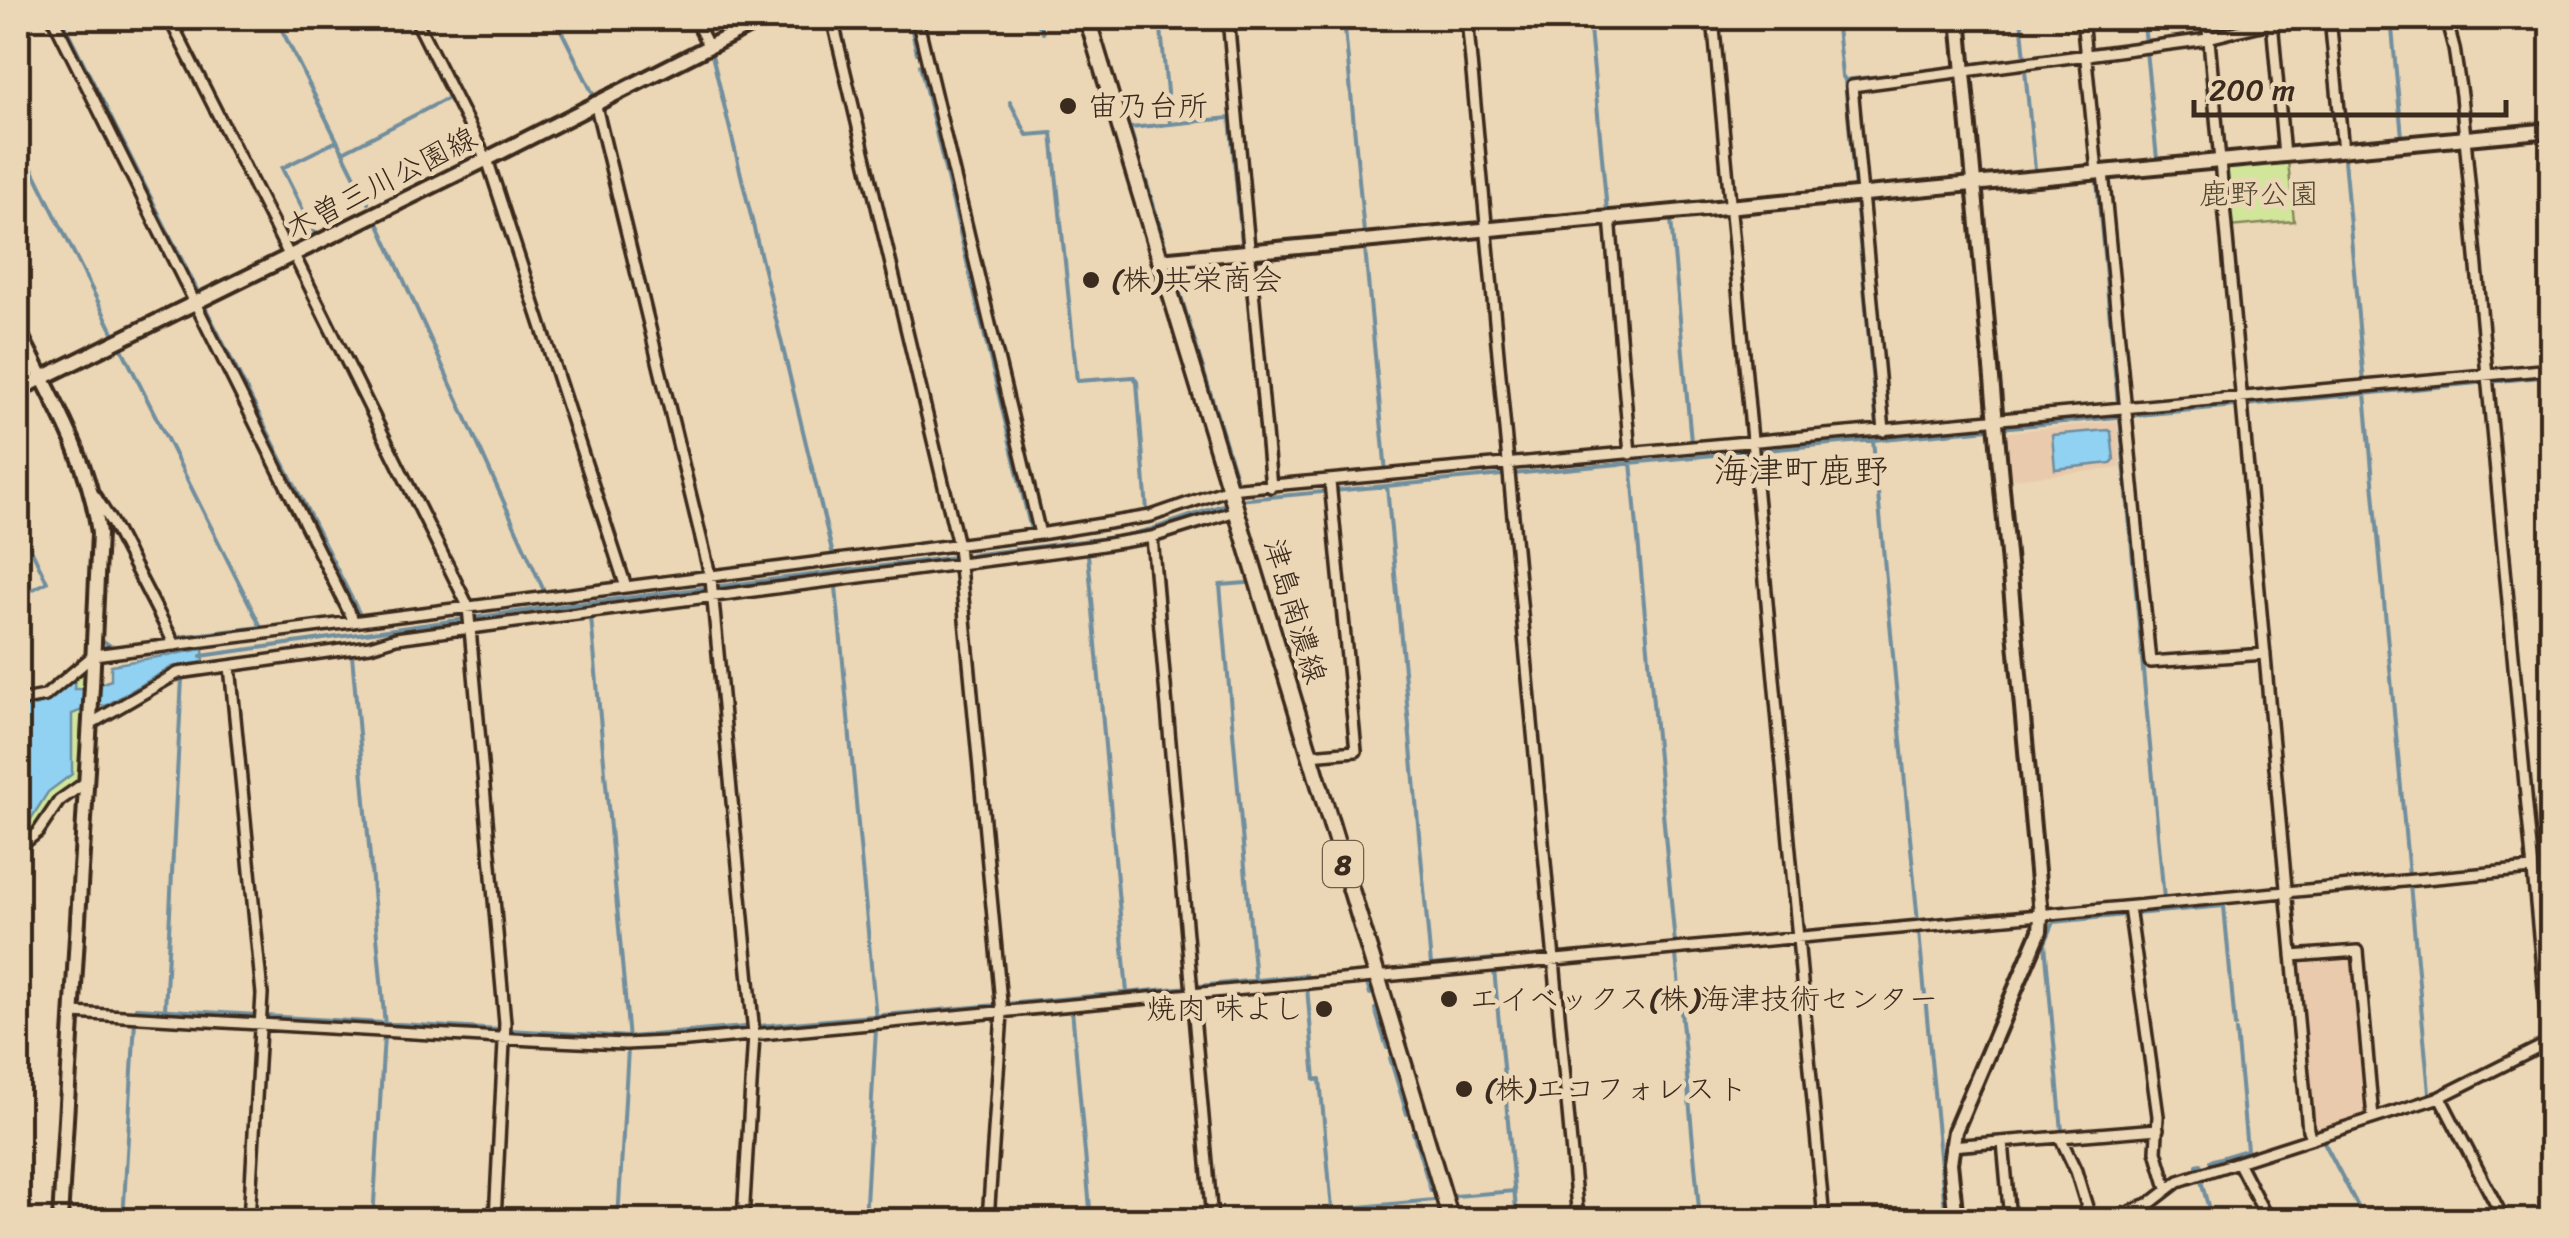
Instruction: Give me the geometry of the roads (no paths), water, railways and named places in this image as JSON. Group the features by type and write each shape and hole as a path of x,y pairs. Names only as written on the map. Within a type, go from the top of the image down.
{"main road":[{"name":"津島南濃線","path":"1086,18 1451,1220"}],"street":[{"path":"53,18 354,622"},
{"path":"168,18 468,608 506,1038 495,1220"},
{"path":"415,18 487,159 626,587"},
{"path":"694,18 708,46"},
{"name":"木曽三川公園線","path":"18,390 764,18"},
{"path":"832,18 958,546 1002,1013 988,1220"},
{"path":"917,18 1040,534"},
{"path":"1228,18 1271,487"},
{"path":"1467,18 1578,1220"},
{"path":"1712,18 1824,1220"},
{"path":"1956,1220 1950,1163 1955,1130 2040,931 2041,915 1959,18"},
{"path":"2082,18 2150,662 2264,654"},
{"path":"2207,18 2311,1138"},
{"path":"1880,431 1852,86 1963,68 2208,39 2290,18"},
{"path":"2330,18 2344,151"},
{"path":"2109,1220 2148,1205 2179,1181 2440,1097 2550,1042 2465,138 2454,48 2446,18"},
{"path":"2272,21 2284,156"},
{"path":"594,102 711,578 754,1034 743,1220"},
{"path":"1160,260 2552,130"},
{"path":"1610,217 1630,454"},
{"path":"18,330 83,462 98,522 94,655 60,1220"},
{"path":"90,724 178,673 370,646 396,638 470,627 1152,537 1232,500 1271,487 1508,471 1630,454 1753,448 1880,431 2125,414 2487,379 2552,369"},
{"path":"1310,755 1356,751 1331,483"},
{"path":"91,490 112,522 175,645"},
{"path":"18,701 44,696 94,655 958,546 1232,500"},
{"path":"1152,537 1212,1220"},
{"path":"230,666 262,994 250,1220"},
{"path":"20,847 38,832 59,801 86,782"},
{"path":"73,1013 625,1044 1002,1013 2532,869"},
{"path":"2129,907 2158,1116 2156,1151 2167,1188"},
{"path":"2292,956 2358,952 2373,1118"},
{"path":"2440,1097 2504,1220"},
{"path":"1951,1146 2158,1130"},
{"path":"2060,1137 2076,1171 2091,1220"},
{"path":"2003,1142 2010,1220"},
{"path":"2238,1162 2268,1220"}],"water":[{"path":"2108,430 2114,460 2111,463 2055,469 2052,435"},
{"path":"203,649 204,662 172,667 105,706 97,704 72,714 72,774 48,792 18,834 18,709 46,703 75,676 74,689 86,689 111,680 111,665"}],"waterway":[{"path":"61,18 198,292"},
{"path":"276,18 368,203"},
{"path":"555,18 593,94"},
{"path":"909,18 917,53"},
{"path":"1035,18 1043,33"},
{"path":"1160,18 1170,124"},
{"path":"1344,18 1364,233"},
{"path":"1589,18 1607,211"},
{"path":"1836,18 1845,80"},
{"path":"2021,18 2025,59"},
{"path":"2143,18 2146,42"},
{"path":"2233,26 2267,18"},
{"path":"2391,18 2402,137"},
{"path":"2514,18 2515,26"},
{"path":"2214,31 2226,28"},
{"path":"2098,49 2202,34"},
{"path":"2146,51 2157,159"},
{"path":"712,55 833,555"},
{"path":"920,65 1031,530"},
{"path":"1877,428 1845,80 1960,67"},
{"path":"2025,70 2035,169"},
{"path":"343,152 450,97"},
{"path":"1010,102 1027,135 1052,133 1077,381 1134,377 1137,382 1147,511"},
{"path":"1136,148 1130,128 1230,118 1242,243"},
{"path":"18,140 113,332"},
{"path":"314,232 282,168 335,142"},
{"path":"2344,159 2364,383"},
{"path":"495,166 607,513"},
{"path":"1144,174 1164,239"},
{"path":"2097,181 2118,404"},
{"path":"1671,219 1691,442"},
{"path":"1605,224 1625,450"},
{"path":"379,225 544,591"},
{"path":"1365,248 1386,473"},
{"path":"1244,257 1265,483"},
{"path":"1173,270 1238,484"},
{"path":"205,307 359,613"},
{"path":"121,347 261,627 177,637"},
{"path":"1238,500 2552,376"},
{"path":"2365,393 2409,876"},
{"path":"2120,418 2164,899"},
{"path":"1873,440 1918,923"},
{"path":"1631,462 1675,944"},
{"path":"1387,486 1431,965 1493,959"},
{"path":"201,656 545,608 1123,536 1229,503"},
{"path":"18,522 47,582 18,597"},
{"path":"1088,554 1127,993"},
{"path":"1247,583 1220,585 1255,980"},
{"path":"836,587 876,1018"},
{"path":"591,617 629,1040"},
{"path":"105,642 113,648 166,641"},
{"path":"352,655 385,1026"},
{"path":"1343,665 1351,745"},
{"path":"165,1010 182,678"},
{"path":"2410,884 2429,1093"},
{"path":"2135,914 2224,906 2235,1026"},
{"path":"2062,1131 2045,943 2054,922 2125,915"},
{"path":"1919,932 1946,1220"},
{"path":"1676,955 1700,1220"},
{"path":"1494,969 1517,1220"},
{"path":"1199,986 1306,978"},
{"path":"1367,984 1370,994"},
{"path":"1005,1004 1189,987"},
{"path":"1307,987 1333,1220"},
{"path":"759,1026 996,1005"},
{"path":"135,1011 136,1008 257,1015"},
{"path":"1072,1009 1091,1220"},
{"path":"1375,1009 1387,1048"},
{"path":"265,1016 501,1030"},
{"path":"123,1220 135,1021"},
{"path":"509,1030 630,1037 745,1027"},
{"path":"865,1220 876,1028"},
{"path":"2210,1161 2247,1150 2236,1031"},
{"path":"373,1220 384,1035"},
{"path":"618,1220 628,1049"},
{"path":"1390,1058 1407,1114"},
{"path":"1413,1132 1431,1191"},
{"path":"2069,1141 2085,1139"},
{"path":"2324,1142 2365,1220"},
{"path":"2008,1147 2053,1143"},
{"path":"1998,1148 2005,1220"},
{"path":"1958,1152 2000,1148"},
{"path":"2198,1168 2201,1164"},
{"path":"2200,1177 2212,1220"},
{"path":"1455,1196 1515,1191"},
{"path":"1338,1209 1434,1200"}],"place":[{"name":"宙乃台所","path":"1068,106"},
{"name":"(株)共栄商会","path":"1091,280"},
{"name":"エイベックス(株)海津技術センター","path":"1449,999"},
{"name":"焼肉 味よし","path":"1324,1009"},
{"name":"(株)エコフォレスト","path":"1464,1089"}],"district":[{"name":"海津町鹿野","path":"1801,471"}],"park label":[{"name":"鹿野公園","path":"2259,194"}]}
